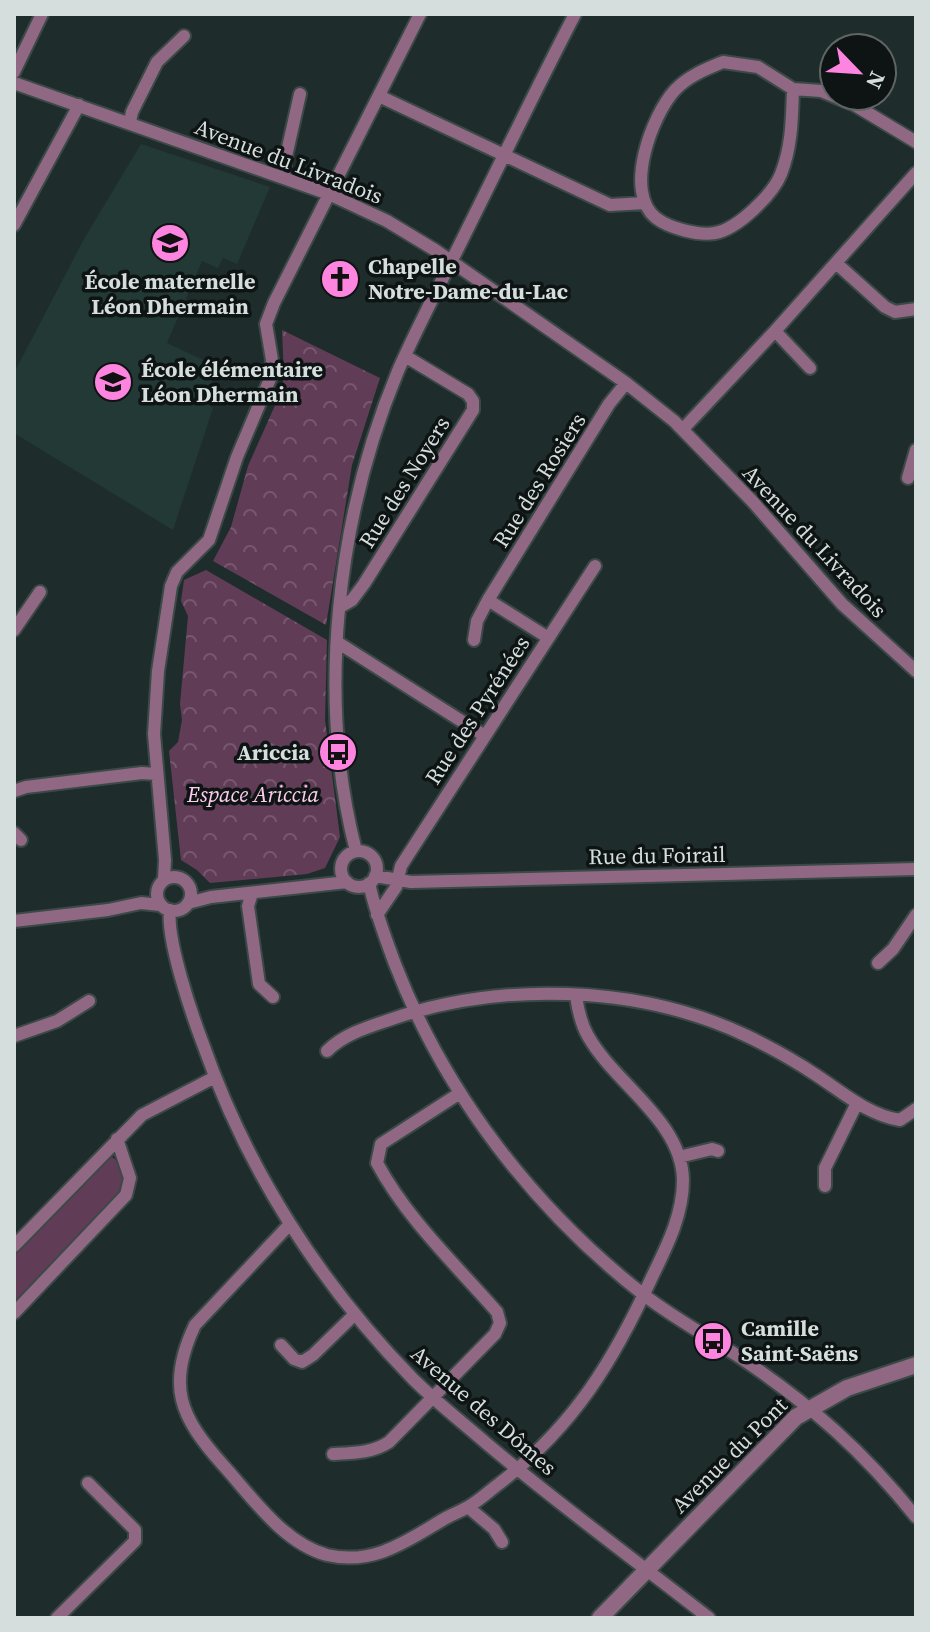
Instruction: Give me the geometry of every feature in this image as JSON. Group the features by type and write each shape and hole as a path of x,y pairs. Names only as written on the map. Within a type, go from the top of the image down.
{"street":[{"path":"14,72 42,14"},
{"path":"165,908 160,884 165,860 156,774 155,701 171,586 177,572 203,547 214,528 237,457 270,379 272,360 268,318 420,14"},
{"path":"356,851 338,752 337,642 350,533 364,471 405,356 575,14"},
{"path":"130,122 157,62 184,36"},
{"path":"793,89 791,138 780,178 763,201 746,215 714,233 679,229 656,218 645,203 640,181 654,122 675,89 696,74 723,62 758,67 793,89 821,91 853,104 916,142"},
{"name":"Avenue du Livradois","path":"14,83 329,194 387,221 451,260 626,383 683,429 753,502 842,604 916,671"},
{"path":"284,178 300,94"},
{"path":"379,96 610,205 645,203"},
{"path":"14,225 19,204 79,105"},
{"path":"683,429 916,173"},
{"path":"836,263 885,307 895,312 916,309"},
{"path":"775,331 810,368"},
{"name":"Rue des Noyers","path":"340,607 352,600 364,584 473,410 473,401 468,394 405,356"},
{"name":"Rue des Rosiers","path":"474,640 477,621 488,600 609,404 626,383"},
{"path":"908,478 916,450"},
{"name":"Rue des Pyrénées","path":"377,915 399,879 401,866 595,566"},
{"path":"14,629 40,592"},
{"path":"488,600 547,637"},
{"path":"337,642 485,736"},
{"path":"14,791 40,785 156,774"},
{"path":"347,882 341,867 346,856 356,851 368,853 399,879"},
{"path":"375,862 372,880 377,915 414,1011 460,1093 493,1141 579,1238 644,1296 809,1407 853,1444 916,1517"},
{"path":"319,885 341,867"},
{"name":"Rue du Foirail","path":"372,880 411,882 916,869"},
{"path":"141,903 160,884 180,877 211,897"},
{"path":"188,903 211,897 347,882 358,886 372,880"},
{"path":"14,921 141,903 183,908 191,894 188,884"},
{"path":"252,893 248,906 259,984 273,997"},
{"name":"Avenue des Dômes","path":"165,908 185,985 215,1077 255,1163 290,1224 355,1314 433,1397 518,1469 709,1618"},
{"path":"878,963 893,949 916,915"},
{"path":"327,1051 338,1040 414,1011 490,996 576,996 625,1000 704,1020 750,1038 885,1118 900,1120 916,1109"},
{"path":"290,1224 195,1325 186,1345 178,1380 181,1403 200,1440 292,1538 325,1554 370,1557 405,1544 468,1507 542,1447 598,1380 619,1346 669,1241 681,1207 683,1182 679,1157 656,1118 616,1075 588,1037 579,1017 576,996"},
{"path":"14,1036 57,1021 89,1001"},
{"path":"14,1246 142,1115 215,1077"},
{"path":"333,1454 381,1448 495,1334 500,1323 497,1312 421,1225 377,1163 381,1144 460,1093"},
{"path":"825,1186 825,1168 857,1103"},
{"path":"14,1313 126,1195 130,1178 117,1139"},
{"path":"679,1157 712,1149 718,1151"},
{"path":"281,1345 294,1359 302,1362 355,1314"},
{"name":"Avenue du Pont","path":"600,1618 781,1430 809,1407 847,1388 916,1365"},
{"path":"57,1618 135,1541 135,1530 88,1483"},
{"path":"468,1507 494,1529 502,1542"}],"shaded area":[{"name":"École élémentaire Léon Dhermain","path":"141,144 270,187 237,264 223,258 218,268 202,261 167,343 218,367 203,401 213,408 173,530 14,433 14,373 84,239"}],"green space":[{"path":"282,330 380,378 352,465 326,625 213,561 231,527 248,466 281,392 284,377"},
{"name":"Espace Ariccia","path":"206,570 327,640 325,720 340,837 325,868 307,874 210,883 181,860 169,751 178,742 182,720 180,704 188,616 181,601 184,580"},
{"path":"112,1157 122,1172 120,1191 14,1303 14,1255 107,1158"}],"place":[{"name":"École maternelle Léon Dhermain","path":"170,243"},
{"name":"Chapelle Notre-Dame-du-Lac","path":"340,279"},
{"name":"École élémentaire Léon Dhermain","path":"113,382"},
{"name":"Ariccia","path":"338,752"},
{"name":"Camille Saint-Saëns","path":"713,1341"}]}
